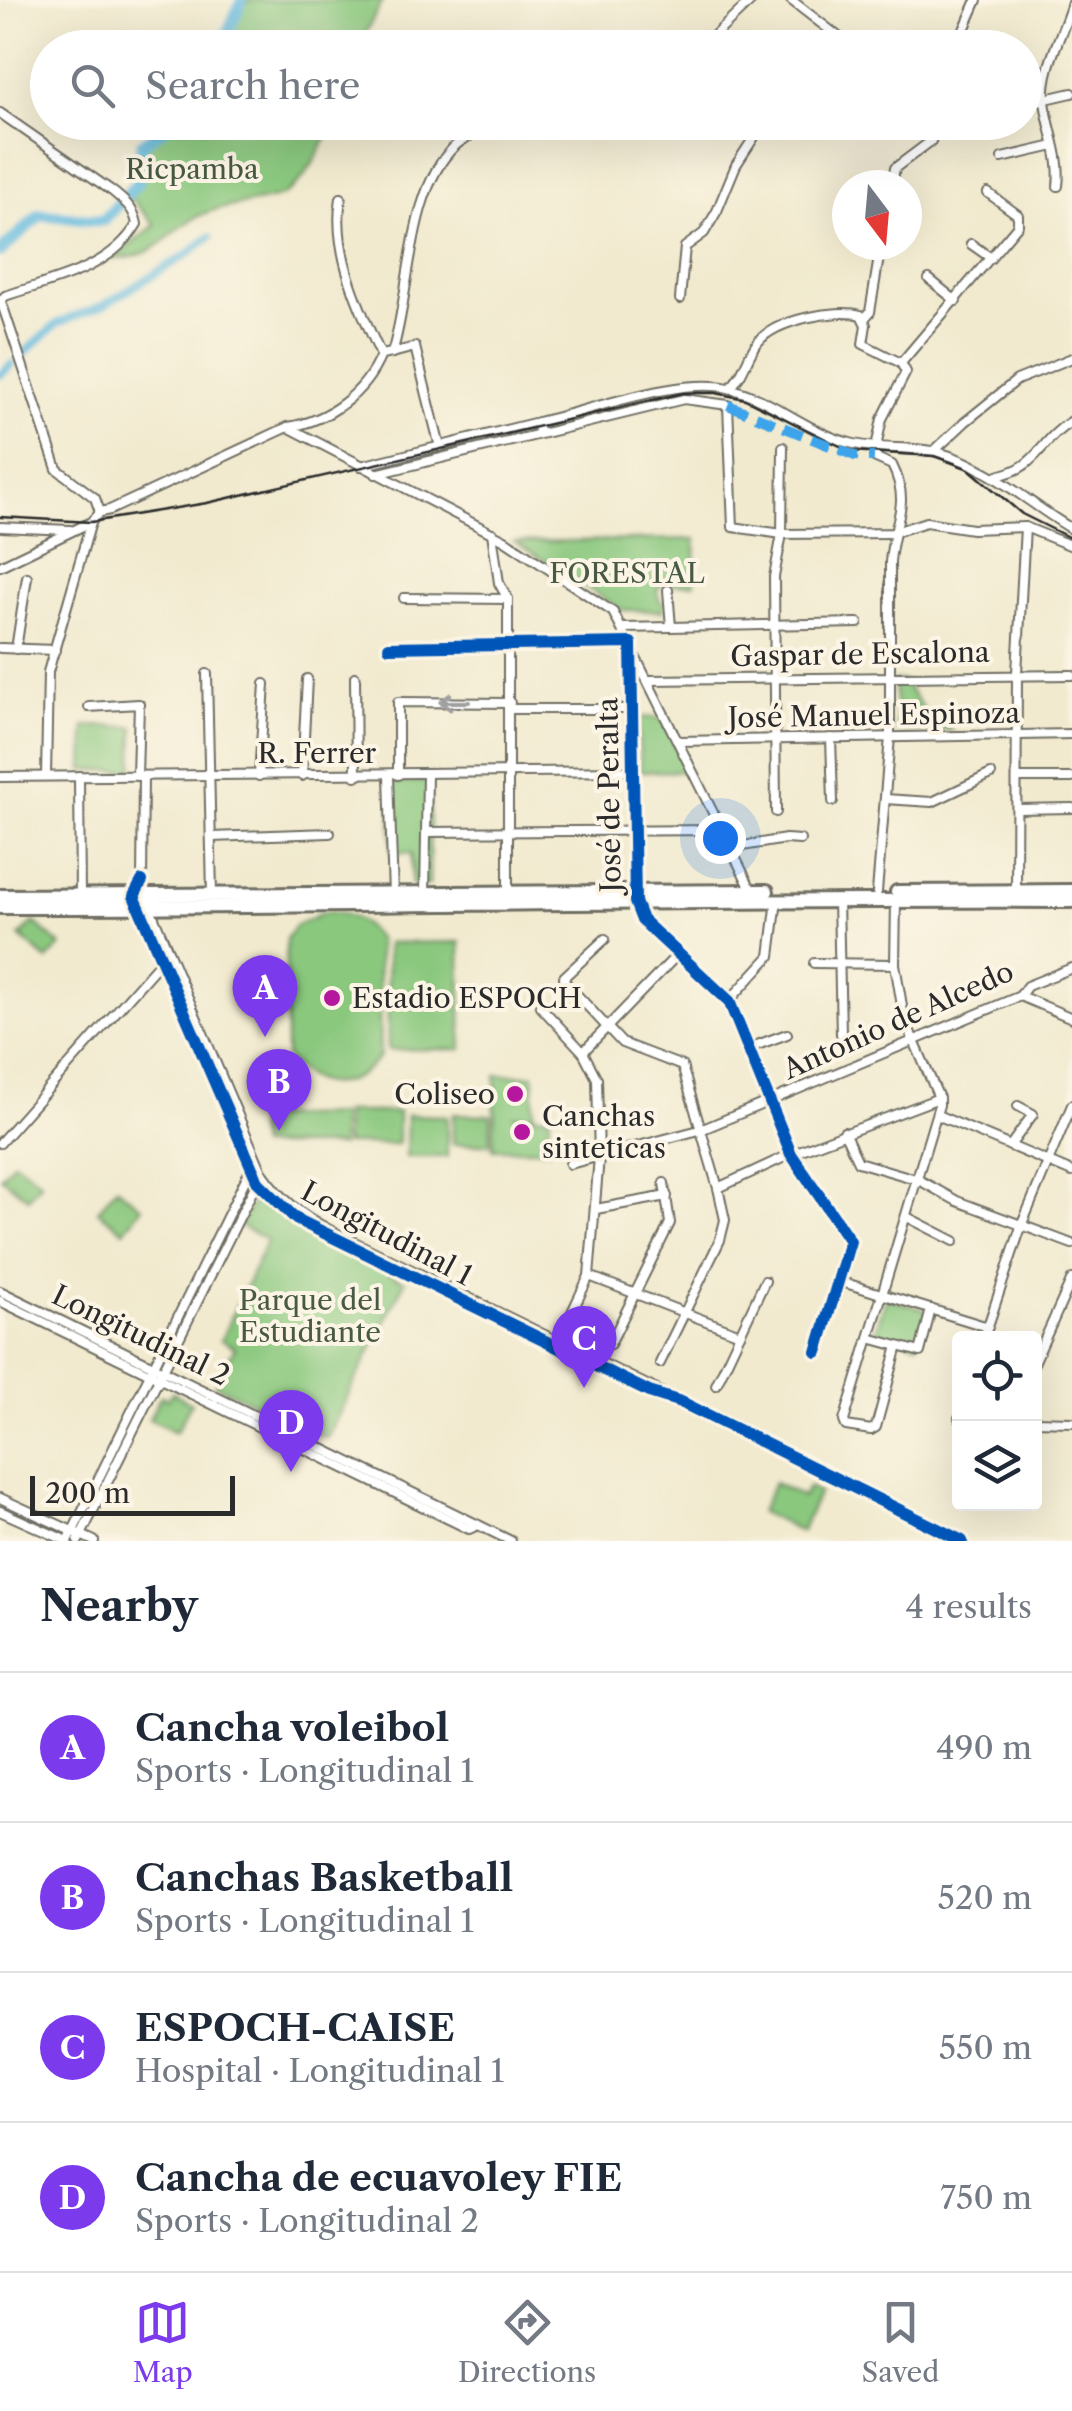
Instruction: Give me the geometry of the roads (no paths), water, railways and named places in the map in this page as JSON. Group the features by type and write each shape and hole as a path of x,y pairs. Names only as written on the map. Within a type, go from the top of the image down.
{"main road":[{"path":"0,896 635,897 752,891 1072,891"},
{"path":"0,907 212,895 1072,901"}],"street":[{"path":"721,30 752,0"},
{"path":"791,0 829,30"},
{"path":"964,30 978,0"},
{"path":"1058,186 1060,173 1045,98 1052,59 1072,3"},
{"path":"1042,99 1072,93"},
{"path":"0,113 30,134"},
{"path":"39,140 129,205 137,224 100,263 4,296 1,303 57,469 96,498 100,512"},
{"path":"392,353 406,273 436,172 458,143 465,140"},
{"path":"680,300 685,248 704,232 717,212 736,165 752,140"},
{"path":"895,170 931,140"},
{"path":"1002,158 1054,146"},
{"path":"900,362 1018,225 1020,218 988,193"},
{"path":"46,776 48,672 92,522 100,512 288,427 308,424 338,410 376,367 381,355 360,309 342,247 338,214 341,198"},
{"path":"972,244 991,258"},
{"path":"877,892 890,737 892,533 903,505 903,490 892,465 874,457 882,418 906,374 900,362 863,344 879,260"},
{"path":"929,280 956,301"},
{"path":"730,388 743,374 749,357 766,333 790,322 822,315 851,312 865,318"},
{"path":"381,355 415,347 442,456"},
{"path":"934,451 1017,380 1072,358"},
{"path":"361,466 691,387 730,388 846,443 934,451 995,476 1034,507 1072,528"},
{"path":"376,474 684,400 728,405 733,527 782,534 892,533 926,522 972,529 1025,527 1072,546"},
{"path":"995,476 1026,467 1072,420"},
{"path":"538,422 538,433"},
{"path":"288,427 492,533 614,612 752,891"},
{"path":"776,812 774,577 782,534 783,447"},
{"path":"0,566 92,522"},
{"path":"1016,890 1017,673 1025,527"},
{"path":"0,528 74,530"},
{"path":"32,528 40,538 39,547"},
{"path":"492,533 499,583 508,599 508,895"},
{"path":"16,648 27,578"},
{"path":"668,590 671,627"},
{"path":"404,598 508,599"},
{"path":"624,628 858,624"},
{"path":"389,647 630,643"},
{"name":"José de Peralta","path":"630,643 635,897 642,920 729,1001 792,1154 850,1242 816,1352"},
{"path":"0,648 55,650"},
{"path":"207,674 212,895"},
{"name":"Gaspar de Escalona","path":"648,680 1072,674"},
{"path":"355,677 356,776"},
{"path":"302,776 307,678"},
{"path":"259,776 265,684"},
{"path":"393,895 398,702 632,708"},
{"path":"89,707 139,704 142,897"},
{"name":"José Manuel Espinoza","path":"678,741 1072,734"},
{"path":"831,738 833,801"},
{"name":"R. Ferrer","path":"0,777 634,771"},
{"path":"425,895 427,774"},
{"path":"885,800 932,802 991,774"},
{"path":"80,776 80,897"},
{"path":"1017,778 1072,778"},
{"path":"1016,809 1072,808"},
{"path":"427,832 722,830"},
{"path":"211,837 330,833"},
{"path":"730,848 800,840"},
{"name":"Longitudinal 1","path":"142,897 260,1177 303,1216 962,1541"},
{"path":"729,1001 770,956 777,900"},
{"path":"838,900 841,1034"},
{"path":"896,900 895,964 904,1018 939,1098 919,1180 845,1424 876,1428 898,1346"},
{"path":"605,939 564,980 630,1048 682,1066 703,1129 724,1230 660,1362"},
{"path":"583,1052 678,954"},
{"path":"0,1143 166,956"},
{"path":"814,963 895,964"},
{"name":"Antonio de Alcedo","path":"570,1164 703,1129 1020,996 1028,986 1072,968"},
{"path":"1020,996 1072,1018"},
{"path":"540,1006 583,1052 597,1079 599,1157 589,1276 564,1328"},
{"path":"749,1048 787,1034"},
{"path":"718,1188 844,1132 939,1098"},
{"path":"987,1331 1022,1224 1072,1105"},
{"path":"1010,1146 1034,1114 1018,1106"},
{"path":"937,1115 1072,1172"},
{"path":"844,1132 858,1162 919,1180 957,1201 1072,1244"},
{"path":"159,1368 253,1162"},
{"path":"0,1510 68,1541 77,1535 260,1177"},
{"path":"610,1344 670,1223 664,1183"},
{"path":"596,1209 668,1196"},
{"path":"907,1217 954,1241"},
{"path":"589,1276 740,1334"},
{"path":"1042,1345 1072,1279"},
{"path":"716,1385 765,1280"},
{"path":"839,1281 988,1327"},
{"name":"Longitudinal 2","path":"0,1291 154,1378 339,1461"},
{"name":"Longitudinal 2","path":"0,1301 159,1368 468,1529 478,1525 511,1541"},
{"path":"869,1338 920,1352 931,1310"},
{"path":"1058,1310 1072,1315"},
{"path":"1042,1420 1072,1422"},
{"path":"0,1498 94,1541"}],"waterway":[{"path":"229,30 242,0"},
{"path":"0,252 40,215 104,220 138,182 142,144 148,140"},
{"path":"22,355 58,323 104,305 210,237"},
{"path":"0,375 12,364"}],"railway":[{"path":"0,517 91,522 207,503 683,393 716,393 745,399 850,451 934,456 969,469 1022,514 1072,539"}],"place":[{"name":"Estadio ESPOCH","path":"332,998"},
{"name":"Cancha voleibol","path":"265,1037"},
{"name":"Coliseo","path":"515,1094"},
{"name":"Canchas Basketball","path":"279,1131"},
{"name":"Canchas sinteticas","path":"522,1132"},
{"name":"ESPOCH-CAISE","path":"584,1388"},
{"name":"Cancha de ecuavoley FIE","path":"291,1472"}],"park label":[{"name":"Ricpamba","path":"192,169"},
{"name":"FORESTAL","path":"627,573"},
{"name":"Parque del Estudiante","path":"310,1316"}]}
